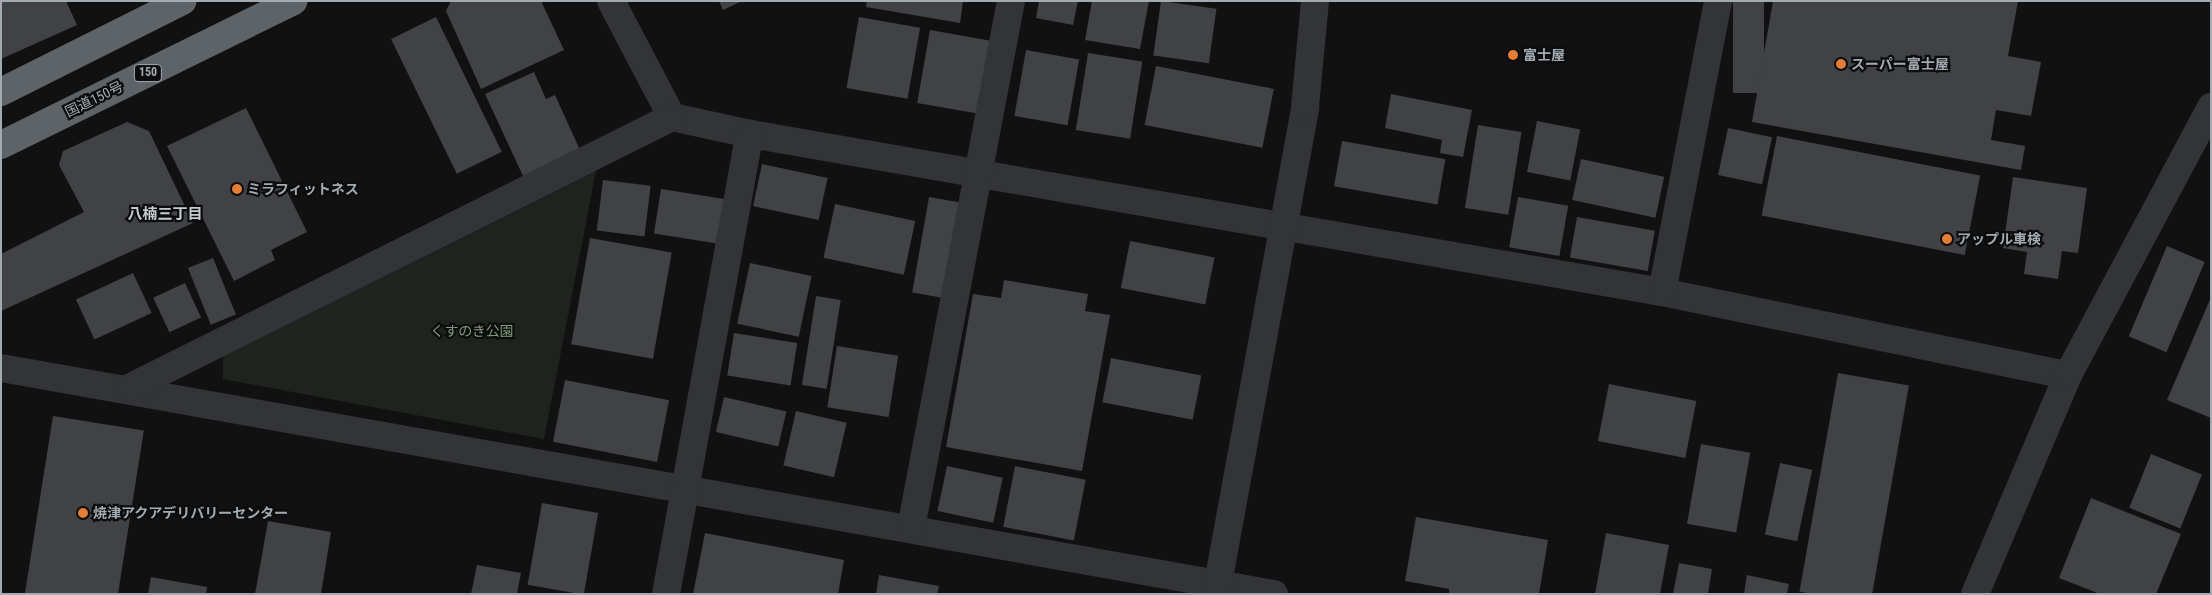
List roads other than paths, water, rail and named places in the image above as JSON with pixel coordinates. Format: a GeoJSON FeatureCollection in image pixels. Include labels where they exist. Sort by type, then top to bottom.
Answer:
{"type":"FeatureCollection","features":[{"type":"Feature","properties":{"kind":"highway"},"geometry":{"type":"LineString","coordinates":[[1,92],[184,1]]}},
{"type":"Feature","properties":{"kind":"highway","name":"国道150号"},"geometry":{"type":"LineString","coordinates":[[1,145],[294,1]]}},
{"type":"Feature","properties":{"kind":"street"},"geometry":{"type":"LineString","coordinates":[[610,1],[672,117]]}},
{"type":"Feature","properties":{"kind":"street"},"geometry":{"type":"LineString","coordinates":[[911,528],[1011,1]]}},
{"type":"Feature","properties":{"kind":"street"},"geometry":{"type":"LineString","coordinates":[[1217,588],[1305,107],[1316,1]]}},
{"type":"Feature","properties":{"kind":"street"},"geometry":{"type":"LineString","coordinates":[[1662,292],[1718,1]]}},
{"type":"Feature","properties":{"kind":"street"},"geometry":{"type":"LineString","coordinates":[[1974,594],[2068,375],[2211,107]]}},
{"type":"Feature","properties":{"kind":"street"},"geometry":{"type":"LineString","coordinates":[[129,388],[672,117],[750,134],[1662,292],[2068,375]]}},
{"type":"Feature","properties":{"kind":"street"},"geometry":{"type":"LineString","coordinates":[[666,594],[750,134]]}},
{"type":"Feature","properties":{"kind":"street"},"geometry":{"type":"LineString","coordinates":[[1,368],[129,388],[911,528],[1217,588],[1274,594]]}},
{"type":"Feature","properties":{"kind":"place","name":"富士屋"},"geometry":{"type":"Point","coordinates":[1513,55]}},
{"type":"Feature","properties":{"kind":"place","name":"スーパー富士屋"},"geometry":{"type":"Point","coordinates":[1841,64]}},
{"type":"Feature","properties":{"kind":"place","name":"ミラフィットネス"},"geometry":{"type":"Point","coordinates":[237,189]}},
{"type":"Feature","properties":{"kind":"place","name":"アップル車検"},"geometry":{"type":"Point","coordinates":[1947,239]}},
{"type":"Feature","properties":{"kind":"place","name":"焼津アクアデリバリーセンター"},"geometry":{"type":"Point","coordinates":[83,513]}},
{"type":"Feature","properties":{"kind":"district","name":"八楠三丁目"},"geometry":{"type":"Point","coordinates":[165,215]}},
{"type":"Feature","properties":{"kind":"park label","name":"くすのき公園"},"geometry":{"type":"Point","coordinates":[472,331]}}]}
